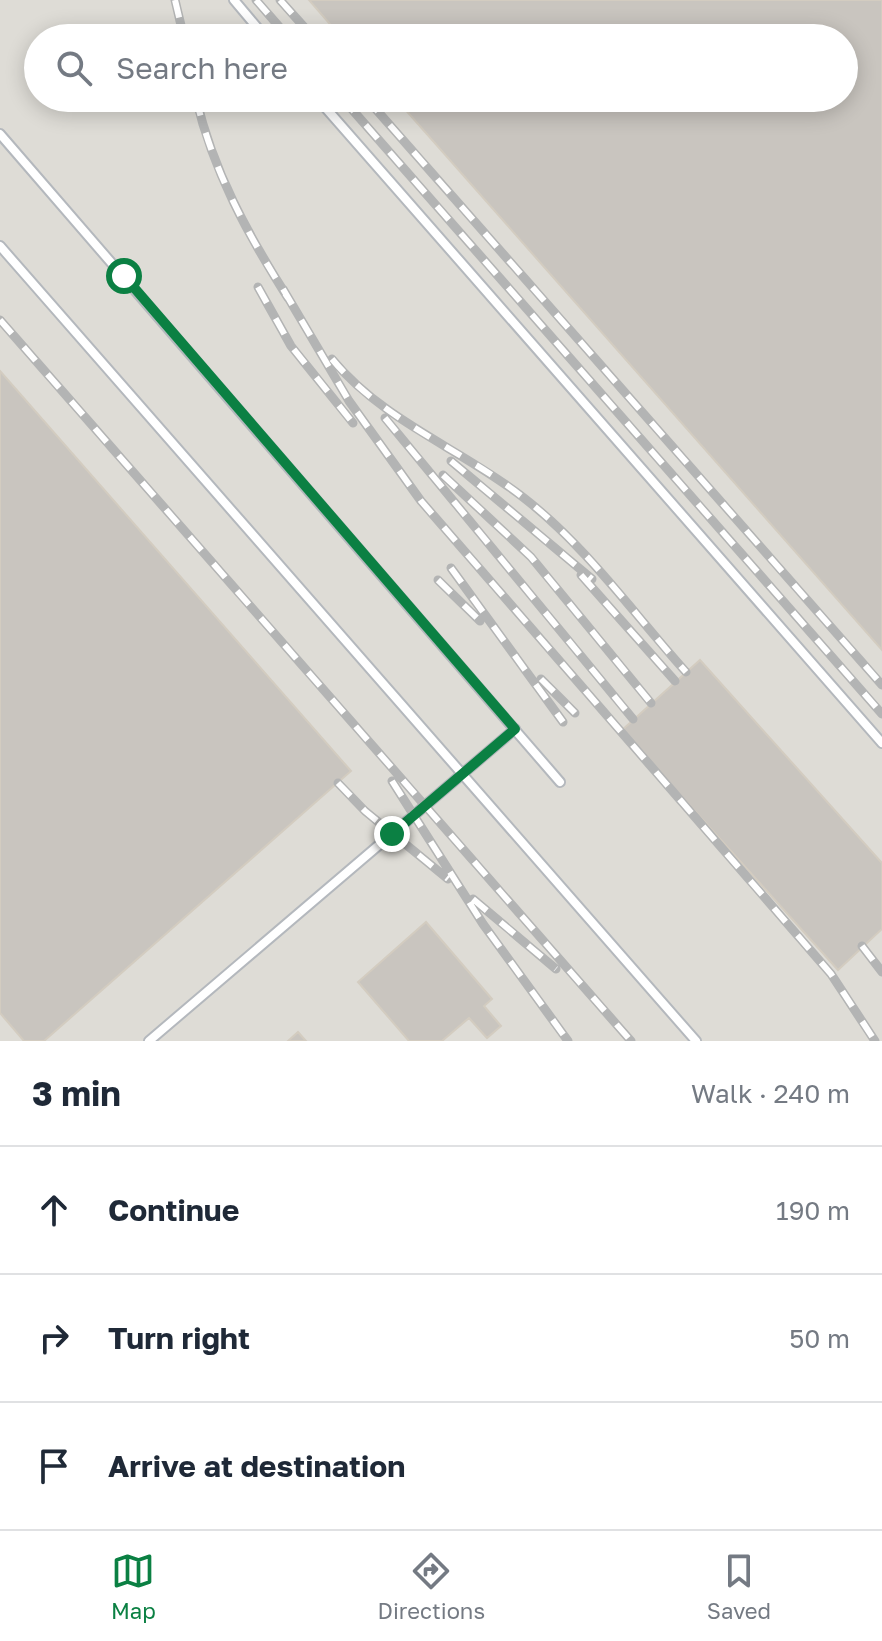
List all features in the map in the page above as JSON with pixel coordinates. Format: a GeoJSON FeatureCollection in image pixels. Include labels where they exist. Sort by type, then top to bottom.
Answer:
{"type":"FeatureCollection","features":[{"type":"Feature","properties":{"kind":"lane"},"geometry":{"type":"LineString","coordinates":[[234,0],[254,24]]}},
{"type":"Feature","properties":{"kind":"lane"},"geometry":{"type":"LineString","coordinates":[[329,112],[882,743]]}},
{"type":"Feature","properties":{"kind":"lane"},"geometry":{"type":"LineString","coordinates":[[0,134],[560,782]]}},
{"type":"Feature","properties":{"kind":"lane"},"geometry":{"type":"LineString","coordinates":[[0,246],[696,1041]]}},
{"type":"Feature","properties":{"kind":"lane"},"geometry":{"type":"LineString","coordinates":[[149,1041],[515,729]]}},
{"type":"Feature","properties":{"kind":"shaded area"},"geometry":{"type":"Polygon","coordinates":[[[0,0],[882,0],[882,1041],[0,1041],[0,0]]]}},
{"type":"Feature","properties":{"kind":"building"},"geometry":{"type":"Polygon","coordinates":[[[309,0],[882,0],[882,650],[407,112],[858,112],[858,24],[330,24],[309,0]]]}},
{"type":"Feature","properties":{"kind":"building"},"geometry":{"type":"Polygon","coordinates":[[[0,371],[351,771],[44,1041],[24,1041],[0,1013],[0,371]]]}},
{"type":"Feature","properties":{"kind":"building"},"geometry":{"type":"Polygon","coordinates":[[[700,660],[882,863],[882,929],[838,970],[622,730],[700,660]]]}},
{"type":"Feature","properties":{"kind":"building"},"geometry":{"type":"Polygon","coordinates":[[[426,922],[492,999],[484,1006],[501,1026],[487,1038],[469,1018],[442,1041],[409,1041],[358,982],[426,922]]]}},
{"type":"Feature","properties":{"kind":"building"},"geometry":{"type":"Polygon","coordinates":[[[298,1032],[306,1041],[288,1041],[298,1032]]]}},
{"type":"Feature","properties":{"kind":"railway"},"geometry":{"type":"LineString","coordinates":[[175,0],[181,24]]}},
{"type":"Feature","properties":{"kind":"railway"},"geometry":{"type":"LineString","coordinates":[[256,0],[277,24]]}},
{"type":"Feature","properties":{"kind":"railway"},"geometry":{"type":"LineString","coordinates":[[280,0],[301,24]]}},
{"type":"Feature","properties":{"kind":"railway"},"geometry":{"type":"LineString","coordinates":[[200,112],[233,202],[288,298]]}},
{"type":"Feature","properties":{"kind":"railway"},"geometry":{"type":"LineString","coordinates":[[354,112],[882,714]]}},
{"type":"Feature","properties":{"kind":"railway"},"geometry":{"type":"LineString","coordinates":[[378,112],[882,685]]}},
{"type":"Feature","properties":{"kind":"railway"},"geometry":{"type":"LineString","coordinates":[[258,287],[291,346],[353,423]]}},
{"type":"Feature","properties":{"kind":"railway"},"geometry":{"type":"LineString","coordinates":[[283,289],[349,401],[421,501],[831,974],[875,1041]]}},
{"type":"Feature","properties":{"kind":"railway"},"geometry":{"type":"LineString","coordinates":[[0,320],[631,1041]]}},
{"type":"Feature","properties":{"kind":"railway"},"geometry":{"type":"LineString","coordinates":[[332,359],[353,381],[399,418],[500,481],[547,517],[589,559],[686,672]]}},
{"type":"Feature","properties":{"kind":"railway"},"geometry":{"type":"LineString","coordinates":[[385,418],[633,719]]}},
{"type":"Feature","properties":{"kind":"railway"},"geometry":{"type":"LineString","coordinates":[[451,461],[592,579]]}},
{"type":"Feature","properties":{"kind":"railway"},"geometry":{"type":"LineString","coordinates":[[443,475],[531,557],[651,703]]}},
{"type":"Feature","properties":{"kind":"railway"},"geometry":{"type":"LineString","coordinates":[[451,568],[563,722]]}},
{"type":"Feature","properties":{"kind":"railway"},"geometry":{"type":"LineString","coordinates":[[581,575],[675,681]]}},
{"type":"Feature","properties":{"kind":"railway"},"geometry":{"type":"LineString","coordinates":[[438,580],[480,621]]}},
{"type":"Feature","properties":{"kind":"railway"},"geometry":{"type":"LineString","coordinates":[[541,679],[575,713]]}},
{"type":"Feature","properties":{"kind":"railway"},"geometry":{"type":"LineString","coordinates":[[392,781],[483,924],[568,1041]]}},
{"type":"Feature","properties":{"kind":"railway"},"geometry":{"type":"LineString","coordinates":[[338,783],[365,811],[448,879]]}},
{"type":"Feature","properties":{"kind":"railway"},"geometry":{"type":"LineString","coordinates":[[473,899],[556,969]]}},
{"type":"Feature","properties":{"kind":"railway"},"geometry":{"type":"LineString","coordinates":[[862,946],[882,972]]}},
{"type":"Feature","properties":{"kind":"route"},"geometry":{"type":"LineString","coordinates":[[124,276],[515,729],[392,834]]}}]}
